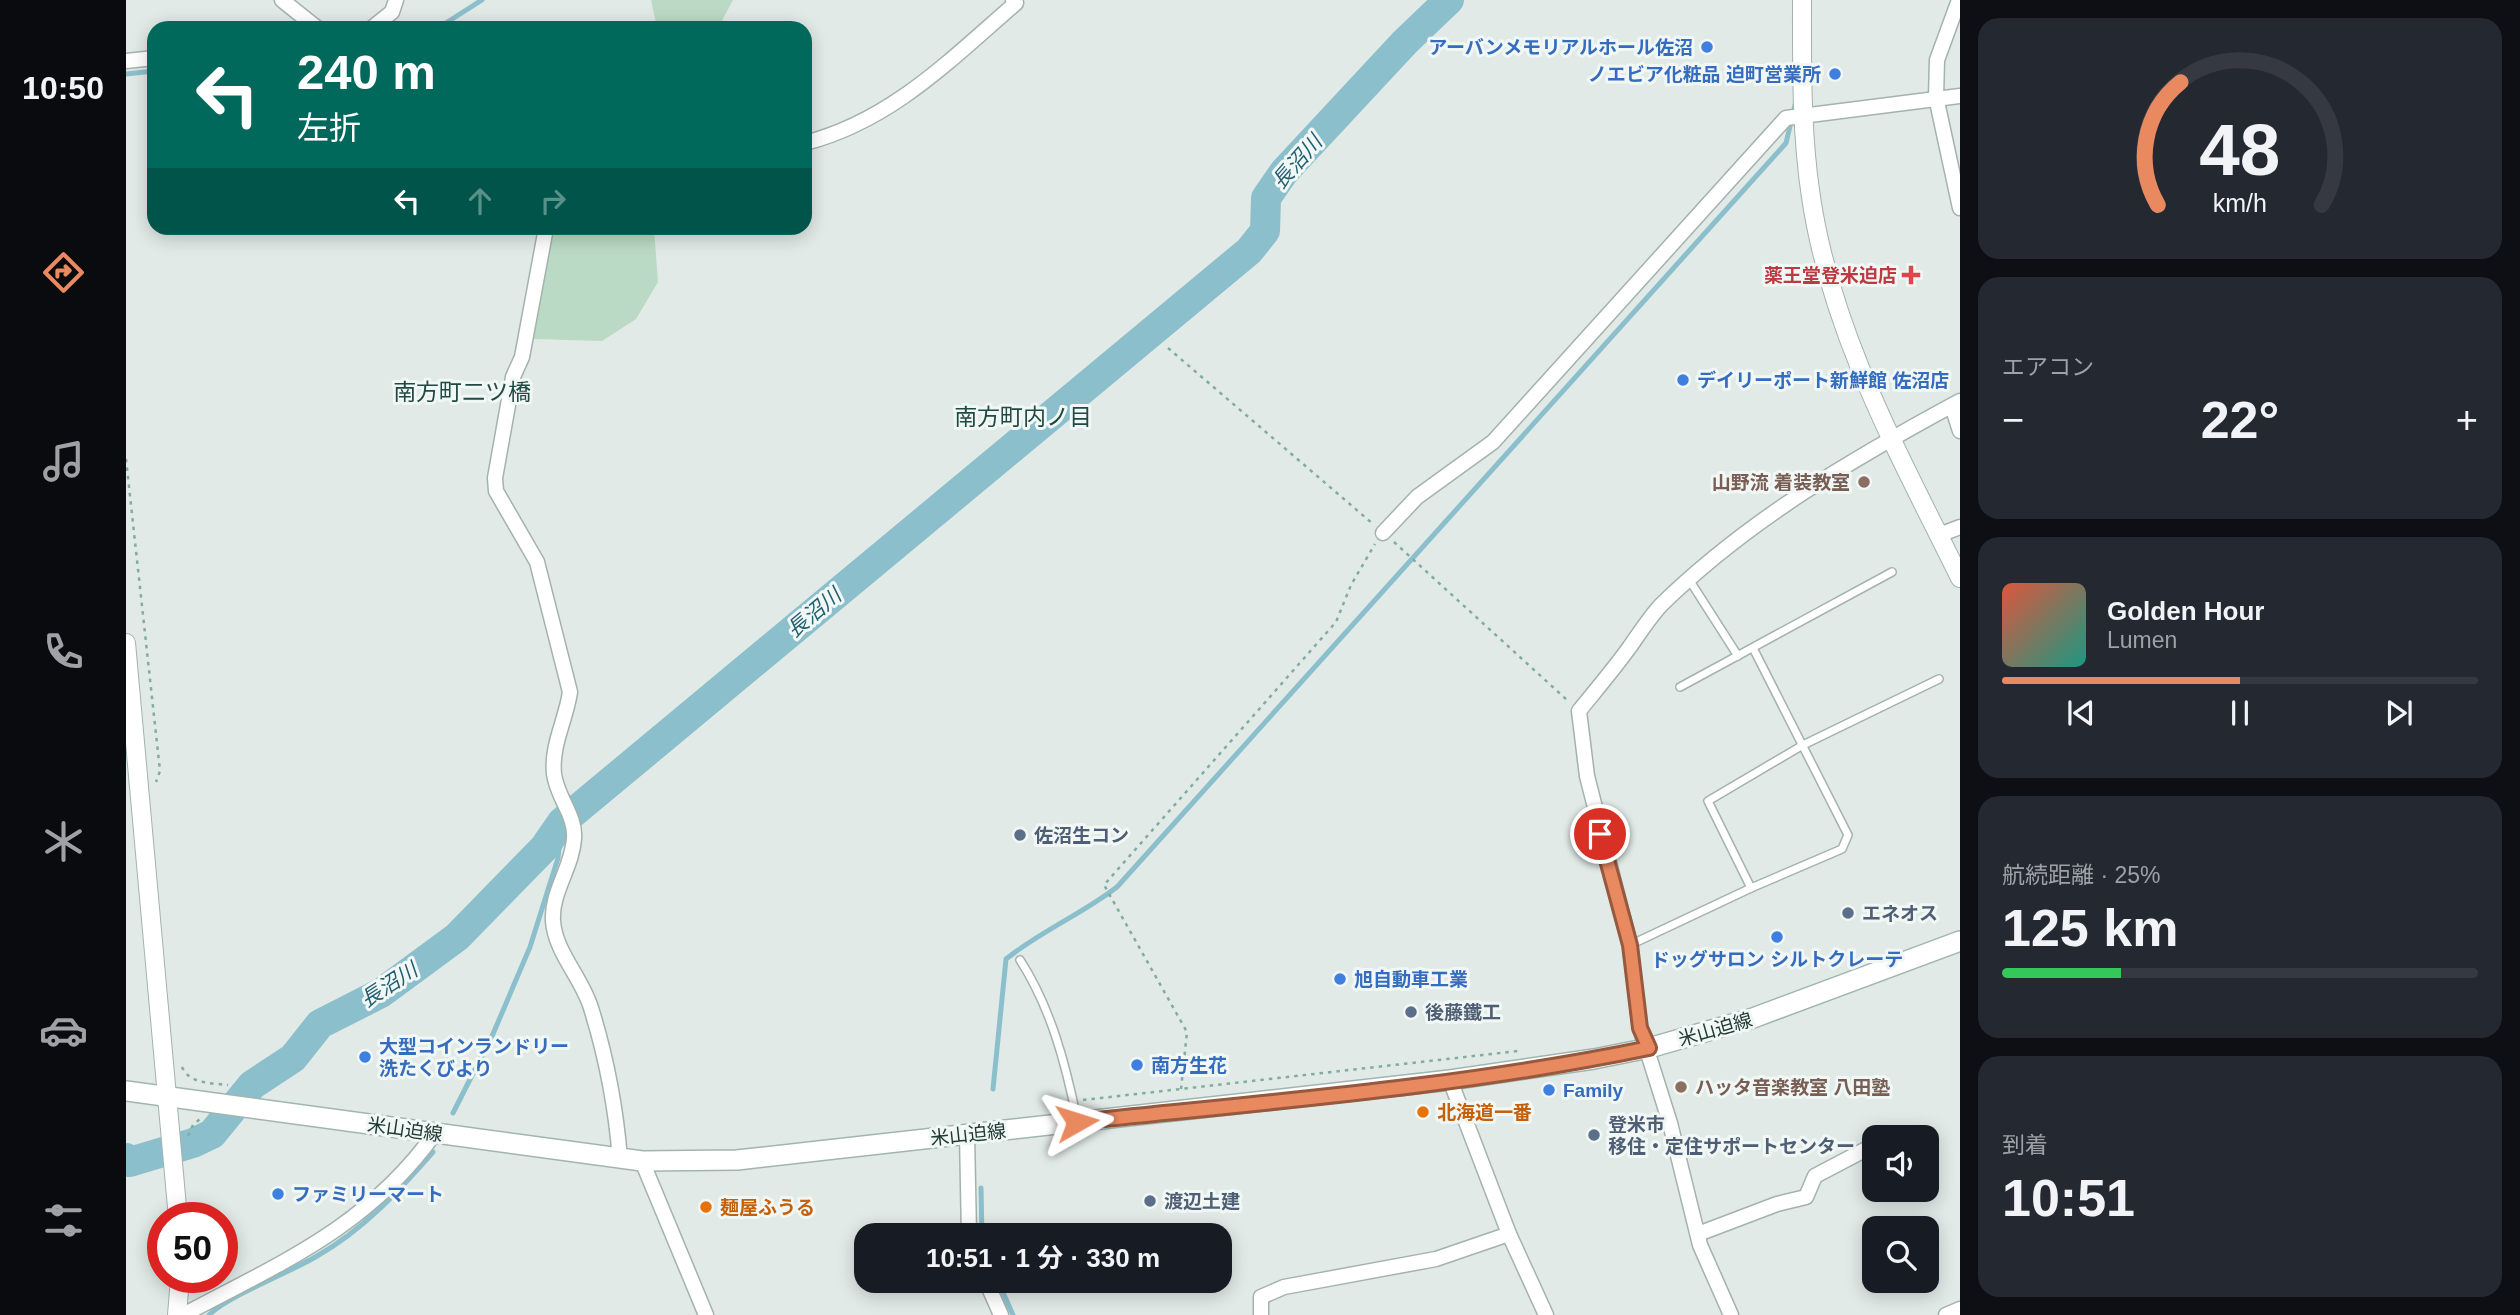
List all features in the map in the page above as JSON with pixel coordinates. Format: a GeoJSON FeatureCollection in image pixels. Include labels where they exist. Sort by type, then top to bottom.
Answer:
{"type":"FeatureCollection","features":[{"type":"Feature","properties":{"kind":"main road","name":"米山迫線"},"geometry":{"type":"LineString","coordinates":[[126,1091],[620,1159],[737,1160],[1450,1080],[1594,1059],[1649,1048],[1753,1018],[1960,941]]}},
{"type":"Feature","properties":{"kind":"street"},"geometry":{"type":"LineString","coordinates":[[282,0],[308,21]]}},
{"type":"Feature","properties":{"kind":"street"},"geometry":{"type":"LineString","coordinates":[[381,21],[392,12],[396,0]]}},
{"type":"Feature","properties":{"kind":"street"},"geometry":{"type":"LineString","coordinates":[[1801,0],[1804,116],[1811,197],[1823,254],[1839,309],[1891,438],[1960,578]]}},
{"type":"Feature","properties":{"kind":"street"},"geometry":{"type":"LineString","coordinates":[[1959,0],[1937,60],[1936,97],[1960,208]]}},
{"type":"Feature","properties":{"kind":"street"},"geometry":{"type":"LineString","coordinates":[[812,141],[848,130],[898,103],[1017,1]]}},
{"type":"Feature","properties":{"kind":"street"},"geometry":{"type":"LineString","coordinates":[[126,61],[147,59]]}},
{"type":"Feature","properties":{"kind":"street"},"geometry":{"type":"LineString","coordinates":[[1386,535],[1417,497],[1493,442],[1786,118],[1960,96]]}},
{"type":"Feature","properties":{"kind":"street"},"geometry":{"type":"LineString","coordinates":[[545,235],[522,357],[513,377],[495,478],[496,491],[537,562],[570,692],[568,709],[556,741],[554,773],[557,792],[570,817],[573,853],[555,896],[553,921],[561,947],[592,1008],[617,1124],[620,1159]]}},
{"type":"Feature","properties":{"kind":"street"},"geometry":{"type":"LineString","coordinates":[[1731,1315],[1704,1257],[1649,1048],[1640,1028],[1630,945],[1587,776],[1579,711],[1660,607],[1801,492],[1956,403],[1960,431]]}},
{"type":"Feature","properties":{"kind":"street"},"geometry":{"type":"LineString","coordinates":[[1939,536],[1960,527]]}},
{"type":"Feature","properties":{"kind":"street"},"geometry":{"type":"LineString","coordinates":[[126,643],[133,765],[166,1096],[176,1146],[178,1202]]}},
{"type":"Feature","properties":{"kind":"street"},"geometry":{"type":"LineString","coordinates":[[1450,1080],[1509,1234],[1546,1315]]}},
{"type":"Feature","properties":{"kind":"street"},"geometry":{"type":"LineString","coordinates":[[183,1315],[335,1233],[392,1186],[435,1133]]}},
{"type":"Feature","properties":{"kind":"street"},"geometry":{"type":"LineString","coordinates":[[969,1223],[972,1133]]}},
{"type":"Feature","properties":{"kind":"street"},"geometry":{"type":"LineString","coordinates":[[1698,1234],[1777,1204],[1806,1197],[1815,1176],[1862,1151]]}},
{"type":"Feature","properties":{"kind":"street"},"geometry":{"type":"LineString","coordinates":[[642,1161],[706,1315]]}},
{"type":"Feature","properties":{"kind":"street"},"geometry":{"type":"LineString","coordinates":[[1261,1315],[1261,1297],[1284,1287],[1436,1259],[1509,1234]]}},
{"type":"Feature","properties":{"kind":"street"},"geometry":{"type":"LineString","coordinates":[[177,1315],[179,1293]]}},
{"type":"Feature","properties":{"kind":"street"},"geometry":{"type":"LineString","coordinates":[[991,1293],[1001,1315]]}},
{"type":"Feature","properties":{"kind":"street"},"geometry":{"type":"LineString","coordinates":[[1946,1315],[1960,1309]]}},
{"type":"Feature","properties":{"kind":"lane"},"geometry":{"type":"LineString","coordinates":[[1680,687],[1892,572]]}},
{"type":"Feature","properties":{"kind":"lane"},"geometry":{"type":"LineString","coordinates":[[1690,581],[1738,656]]}},
{"type":"Feature","properties":{"kind":"lane"},"geometry":{"type":"LineString","coordinates":[[1630,945],[1842,849],[1848,835],[1753,648]]}},
{"type":"Feature","properties":{"kind":"lane"},"geometry":{"type":"LineString","coordinates":[[1751,888],[1708,801],[1803,745],[1939,679]]}},
{"type":"Feature","properties":{"kind":"lane"},"geometry":{"type":"LineString","coordinates":[[1020,960],[1041,997],[1052,1027],[1068,1076],[1077,1122]]}},
{"type":"Feature","properties":{"kind":"path"},"geometry":{"type":"LineString","coordinates":[[1168,348],[1386,535],[1579,711]]}},
{"type":"Feature","properties":{"kind":"path"},"geometry":{"type":"LineString","coordinates":[[126,459],[160,771],[156,782]]}},
{"type":"Feature","properties":{"kind":"path"},"geometry":{"type":"LineString","coordinates":[[1179,1111],[1187,1032],[1104,885],[1336,622],[1351,584],[1386,535]]}},
{"type":"Feature","properties":{"kind":"path"},"geometry":{"type":"LineString","coordinates":[[1085,1099],[1528,1050]]}},
{"type":"Feature","properties":{"kind":"path"},"geometry":{"type":"LineString","coordinates":[[178,1059],[185,1074],[197,1081],[239,1087]]}},
{"type":"Feature","properties":{"kind":"path"},"geometry":{"type":"LineString","coordinates":[[176,1146],[198,1120],[210,1116]]}},
{"type":"Feature","properties":{"kind":"green space"},"geometry":{"type":"Polygon","coordinates":[[[651,0],[733,0],[722,21],[656,21],[651,0]]]}},
{"type":"Feature","properties":{"kind":"green space"},"geometry":{"type":"Polygon","coordinates":[[[536,235],[655,235],[658,282],[636,319],[602,341],[533,339],[547,256],[536,235]]]}},
{"type":"Feature","properties":{"kind":"waterway"},"geometry":{"type":"LineString","coordinates":[[449,21],[482,0]]}},
{"type":"Feature","properties":{"kind":"waterway","name":"長沼川"},"geometry":{"type":"LineString","coordinates":[[126,1158],[130,1162],[193,1143],[212,1134],[252,1085],[293,1058],[320,1024],[381,993],[457,937],[544,848],[562,822],[1249,251],[1265,231],[1266,198],[1284,172],[1405,42],[1449,0]]}},
{"type":"Feature","properties":{"kind":"waterway"},"geometry":{"type":"LineString","coordinates":[[126,74],[147,72]]}},
{"type":"Feature","properties":{"kind":"waterway"},"geometry":{"type":"LineString","coordinates":[[993,1089],[1006,959],[1117,887],[1786,143],[1796,101]]}},
{"type":"Feature","properties":{"kind":"waterway"},"geometry":{"type":"LineString","coordinates":[[453,1113],[493,1034],[530,947],[558,858],[562,822]]}},
{"type":"Feature","properties":{"kind":"waterway"},"geometry":{"type":"LineString","coordinates":[[209,1315],[230,1300],[334,1246],[365,1222],[433,1152]]}},
{"type":"Feature","properties":{"kind":"waterway","name":"長沼川"},"geometry":{"type":"LineString","coordinates":[[126,1163],[130,1162]]}},
{"type":"Feature","properties":{"kind":"waterway"},"geometry":{"type":"LineString","coordinates":[[981,1188],[982,1223]]}},
{"type":"Feature","properties":{"kind":"waterway"},"geometry":{"type":"LineString","coordinates":[[1003,1293],[1013,1315]]}},
{"type":"Feature","properties":{"kind":"place","name":"アーバンメモリアルホール佐沼"},"geometry":{"type":"Point","coordinates":[1707,47]}},
{"type":"Feature","properties":{"kind":"place","name":"ノエビア化粧品 迫町営業所"},"geometry":{"type":"Point","coordinates":[1835,74]}},
{"type":"Feature","properties":{"kind":"place","name":"薬王堂登米迫店"},"geometry":{"type":"Point","coordinates":[1911,275]}},
{"type":"Feature","properties":{"kind":"place","name":"デイリーポート新鮮館 佐沼店"},"geometry":{"type":"Point","coordinates":[1683,380]}},
{"type":"Feature","properties":{"kind":"place","name":"山野流 着装教室"},"geometry":{"type":"Point","coordinates":[1864,482]}},
{"type":"Feature","properties":{"kind":"place","name":"佐沼生コン"},"geometry":{"type":"Point","coordinates":[1020,835]}},
{"type":"Feature","properties":{"kind":"place","name":"エネオス"},"geometry":{"type":"Point","coordinates":[1848,913]}},
{"type":"Feature","properties":{"kind":"place","name":"ドッグサロン シルトクレーテ"},"geometry":{"type":"Point","coordinates":[1777,937]}},
{"type":"Feature","properties":{"kind":"place","name":"旭自動車工業"},"geometry":{"type":"Point","coordinates":[1340,979]}},
{"type":"Feature","properties":{"kind":"place","name":"後藤鐵工"},"geometry":{"type":"Point","coordinates":[1411,1012]}},
{"type":"Feature","properties":{"kind":"place","name":"大型コインランドリー 洗たくびより"},"geometry":{"type":"Point","coordinates":[365,1057]}},
{"type":"Feature","properties":{"kind":"place","name":"南方生花"},"geometry":{"type":"Point","coordinates":[1137,1065]}},
{"type":"Feature","properties":{"kind":"place","name":"ハッタ音楽教室 八田塾"},"geometry":{"type":"Point","coordinates":[1681,1087]}},
{"type":"Feature","properties":{"kind":"place","name":"Family"},"geometry":{"type":"Point","coordinates":[1549,1090]}},
{"type":"Feature","properties":{"kind":"place","name":"北海道一番"},"geometry":{"type":"Point","coordinates":[1423,1112]}},
{"type":"Feature","properties":{"kind":"place","name":"登米市 移住・定住サポートセンター"},"geometry":{"type":"Point","coordinates":[1594,1135]}},
{"type":"Feature","properties":{"kind":"place","name":"ファミリーマート"},"geometry":{"type":"Point","coordinates":[278,1194]}},
{"type":"Feature","properties":{"kind":"place","name":"渡辺土建"},"geometry":{"type":"Point","coordinates":[1150,1201]}},
{"type":"Feature","properties":{"kind":"place","name":"麺屋ふうる"},"geometry":{"type":"Point","coordinates":[706,1207]}},
{"type":"Feature","properties":{"kind":"district","name":"南方町二ツ橋"},"geometry":{"type":"Point","coordinates":[462,392]}},
{"type":"Feature","properties":{"kind":"district","name":"南方町内ノ目"},"geometry":{"type":"Point","coordinates":[1023,417]}},
{"type":"Feature","properties":{"kind":"route"},"geometry":{"type":"LineString","coordinates":[[1077,1122],[1450,1080],[1594,1059],[1649,1048],[1640,1028],[1630,945],[1600,834]]}}]}
